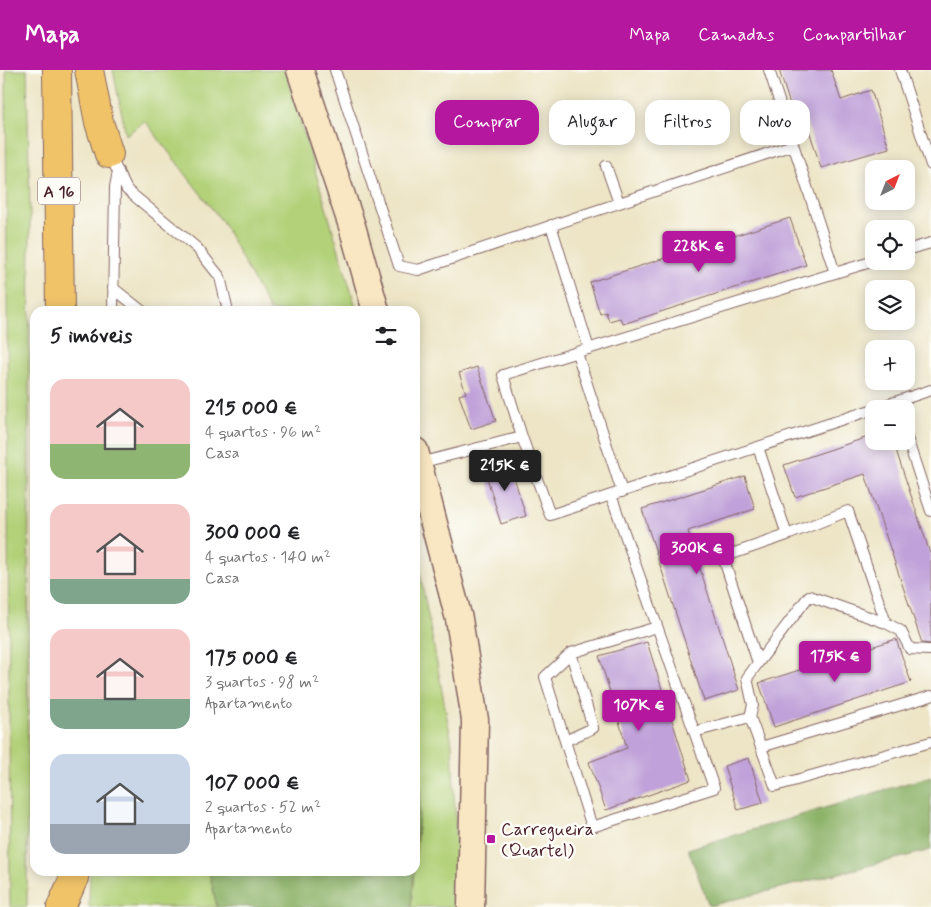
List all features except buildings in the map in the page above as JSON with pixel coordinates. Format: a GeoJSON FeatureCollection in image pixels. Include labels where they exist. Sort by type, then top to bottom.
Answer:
{"type":"FeatureCollection","features":[{"type":"Feature","properties":{"kind":"highway","name":"A 16"},"geometry":{"type":"LineString","coordinates":[[57,70],[60,306]]}},
{"type":"Feature","properties":{"kind":"highway"},"geometry":{"type":"LineString","coordinates":[[89,70],[99,122],[113,162]]}},
{"type":"Feature","properties":{"kind":"highway"},"geometry":{"type":"LineString","coordinates":[[55,907],[56,876]]}},
{"type":"Feature","properties":{"kind":"highway"},"geometry":{"type":"LineString","coordinates":[[61,907],[74,876]]}},
{"type":"Feature","properties":{"kind":"main road"},"geometry":{"type":"LineString","coordinates":[[300,70],[352,226],[375,306]]}},
{"type":"Feature","properties":{"kind":"main road"},"geometry":{"type":"LineString","coordinates":[[420,472],[458,619],[475,720],[471,907]]}},
{"type":"Feature","properties":{"kind":"lane"},"geometry":{"type":"LineString","coordinates":[[335,70],[399,266],[418,270],[793,145],[835,273]]}},
{"type":"Feature","properties":{"kind":"lane"},"geometry":{"type":"LineString","coordinates":[[768,70],[778,100]]}},
{"type":"Feature","properties":{"kind":"lane"},"geometry":{"type":"LineString","coordinates":[[900,70],[931,166]]}},
{"type":"Feature","properties":{"kind":"lane"},"geometry":{"type":"LineString","coordinates":[[113,162],[115,187],[113,306]]}},
{"type":"Feature","properties":{"kind":"lane"},"geometry":{"type":"LineString","coordinates":[[113,162],[127,190],[185,237],[203,255],[220,277],[227,306]]}},
{"type":"Feature","properties":{"kind":"lane"},"geometry":{"type":"LineString","coordinates":[[606,166],[620,203]]}},
{"type":"Feature","properties":{"kind":"lane"},"geometry":{"type":"LineString","coordinates":[[551,226],[588,349]]}},
{"type":"Feature","properties":{"kind":"lane"},"geometry":{"type":"LineString","coordinates":[[915,247],[931,243]]}},
{"type":"Feature","properties":{"kind":"lane"},"geometry":{"type":"LineString","coordinates":[[865,264],[503,375],[522,437],[550,515],[865,412]]}},
{"type":"Feature","properties":{"kind":"lane"},"geometry":{"type":"LineString","coordinates":[[113,288],[136,306]]}},
{"type":"Feature","properties":{"kind":"lane"},"geometry":{"type":"LineString","coordinates":[[577,353],[622,492]]}},
{"type":"Feature","properties":{"kind":"lane"},"geometry":{"type":"LineString","coordinates":[[908,400],[931,390]]}},
{"type":"Feature","properties":{"kind":"lane"},"geometry":{"type":"LineString","coordinates":[[420,456],[522,437]]}},
{"type":"Feature","properties":{"kind":"lane"},"geometry":{"type":"LineString","coordinates":[[758,447],[787,535]]}},
{"type":"Feature","properties":{"kind":"lane"},"geometry":{"type":"LineString","coordinates":[[911,450],[931,511]]}},
{"type":"Feature","properties":{"kind":"lane"},"geometry":{"type":"LineString","coordinates":[[611,495],[658,628],[694,732],[714,788],[592,827],[544,677],[571,654],[658,628]]}},
{"type":"Feature","properties":{"kind":"lane"},"geometry":{"type":"LineString","coordinates":[[758,663],[724,558],[848,511],[886,623]]}},
{"type":"Feature","properties":{"kind":"lane"},"geometry":{"type":"LineString","coordinates":[[930,653],[910,649],[901,631],[886,623],[809,596],[747,678],[753,705],[750,717],[775,786],[931,742]]}},
{"type":"Feature","properties":{"kind":"lane"},"geometry":{"type":"LineString","coordinates":[[565,741],[593,728],[571,654]]}},
{"type":"Feature","properties":{"kind":"lane"},"geometry":{"type":"LineString","coordinates":[[761,747],[931,696]]}},
{"type":"Feature","properties":{"kind":"lane"},"geometry":{"type":"LineString","coordinates":[[694,732],[750,717]]}},
{"type":"Feature","properties":{"kind":"green space"},"geometry":{"type":"Polygon","coordinates":[[[6,70],[27,70],[30,215],[27,907],[10,907],[6,70]]]}},
{"type":"Feature","properties":{"kind":"green space"},"geometry":{"type":"Polygon","coordinates":[[[113,70],[285,70],[356,306],[267,306],[223,223],[145,121],[126,135],[113,70]]]}},
{"type":"Feature","properties":{"kind":"green space"},"geometry":{"type":"Polygon","coordinates":[[[420,573],[452,744],[459,907],[411,907],[414,876],[420,876],[420,573]]]}},
{"type":"Feature","properties":{"kind":"green space"},"geometry":{"type":"Polygon","coordinates":[[[931,776],[931,850],[709,906],[688,849],[931,776]]]}},
{"type":"Feature","properties":{"kind":"green space"},"geometry":{"type":"Polygon","coordinates":[[[90,876],[210,876],[217,907],[89,907],[90,876]]]}},
{"type":"Feature","properties":{"kind":"green space"},"geometry":{"type":"Polygon","coordinates":[[[210,876],[414,876],[411,907],[217,907],[210,876]]]}},
{"type":"Feature","properties":{"kind":"place","name":"Carregueira (Quartel)"},"geometry":{"type":"Point","coordinates":[491,839]}}]}
